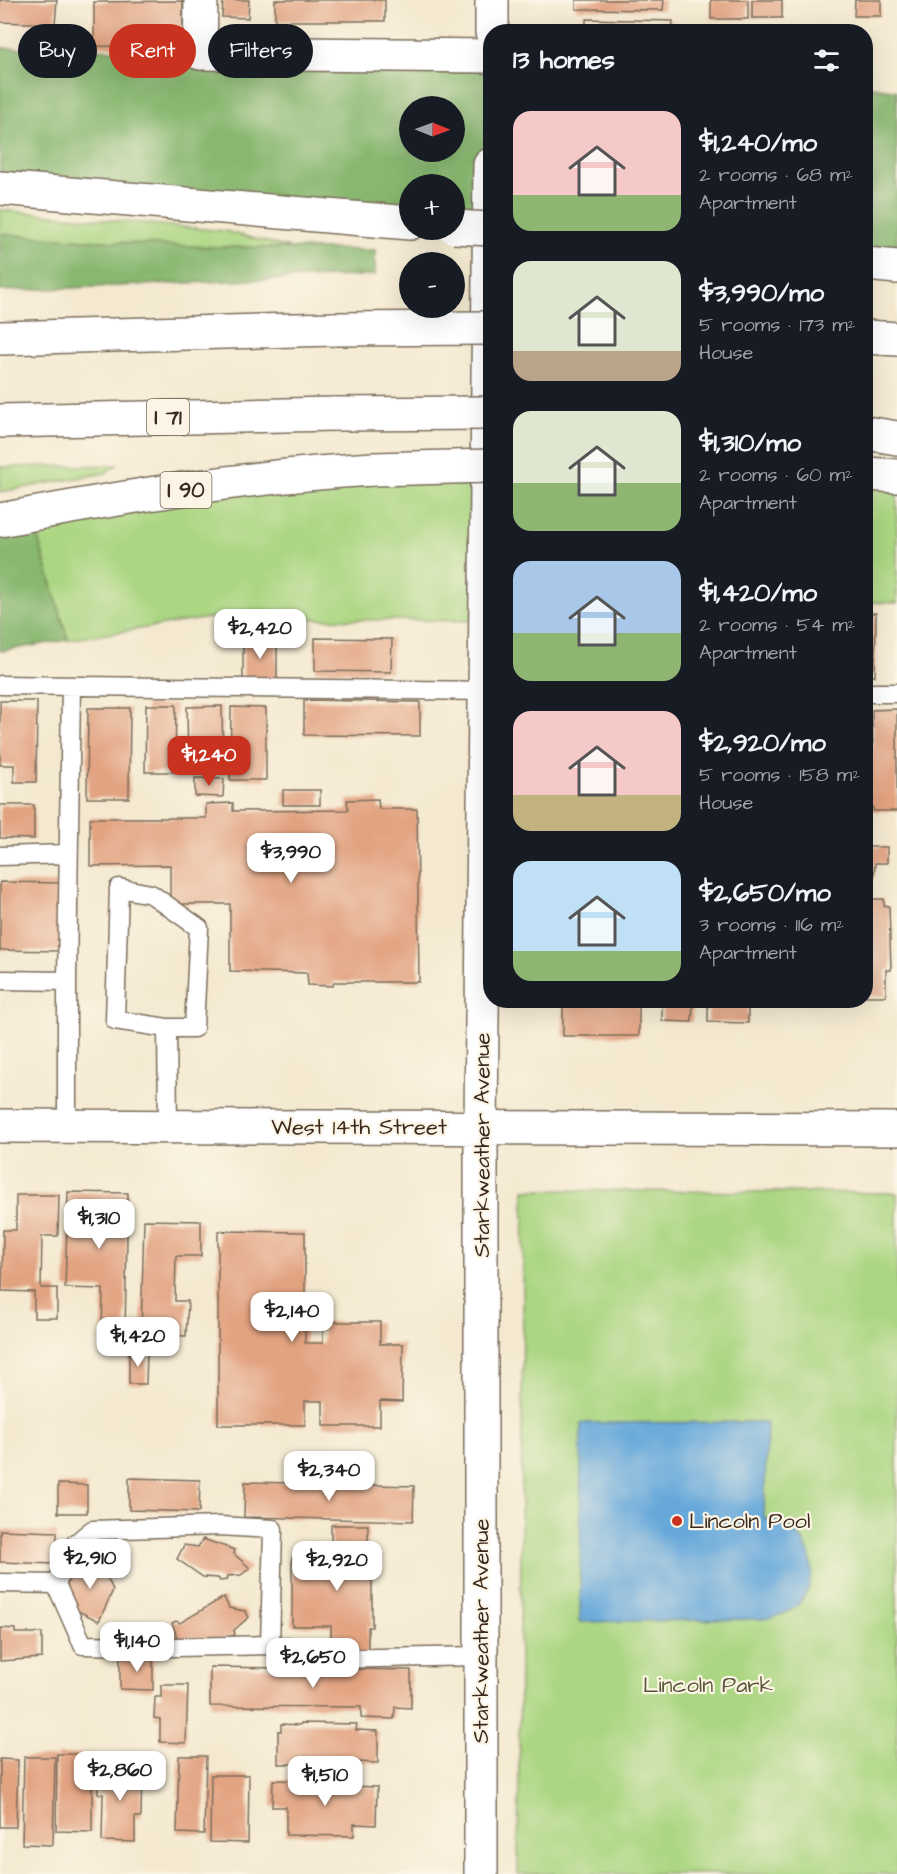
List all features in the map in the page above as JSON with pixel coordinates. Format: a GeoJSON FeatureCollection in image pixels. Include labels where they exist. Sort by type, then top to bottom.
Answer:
{"type":"FeatureCollection","features":[{"type":"Feature","properties":{"kind":"main road"},"geometry":{"type":"LineString","coordinates":[[201,0],[201,53],[483,56]]}},
{"type":"Feature","properties":{"kind":"main road"},"geometry":{"type":"LineString","coordinates":[[492,0],[492,24]]}},
{"type":"Feature","properties":{"kind":"main road"},"geometry":{"type":"LineString","coordinates":[[0,188],[399,222]]}},
{"type":"Feature","properties":{"kind":"main road"},"geometry":{"type":"LineString","coordinates":[[465,227],[483,228]]}},
{"type":"Feature","properties":{"kind":"main road"},"geometry":{"type":"LineString","coordinates":[[873,265],[897,267]]}},
{"type":"Feature","properties":{"kind":"main road"},"geometry":{"type":"LineString","coordinates":[[0,338],[335,329],[483,328]]}},
{"type":"Feature","properties":{"kind":"main road"},"geometry":{"type":"LineString","coordinates":[[873,337],[897,339]]}},
{"type":"Feature","properties":{"kind":"main road","name":"I 71"},"geometry":{"type":"LineString","coordinates":[[0,421],[483,413]]}},
{"type":"Feature","properties":{"kind":"main road"},"geometry":{"type":"LineString","coordinates":[[873,435],[897,438]]}},
{"type":"Feature","properties":{"kind":"main road","name":"I 90"},"geometry":{"type":"LineString","coordinates":[[0,520],[276,477],[373,469],[483,466]]}},
{"type":"Feature","properties":{"kind":"main road"},"geometry":{"type":"LineString","coordinates":[[873,474],[897,476]]}},
{"type":"Feature","properties":{"kind":"main road","name":"Starkweather Avenue"},"geometry":{"type":"LineString","coordinates":[[481,1874],[483,1003]]}},
{"type":"Feature","properties":{"kind":"main road","name":"West 14th Street"},"geometry":{"type":"LineString","coordinates":[[0,1126],[897,1129]]}},
{"type":"Feature","properties":{"kind":"lane"},"geometry":{"type":"LineString","coordinates":[[0,685],[483,691]]}},
{"type":"Feature","properties":{"kind":"lane"},"geometry":{"type":"LineString","coordinates":[[67,1126],[71,686]]}},
{"type":"Feature","properties":{"kind":"lane"},"geometry":{"type":"LineString","coordinates":[[873,693],[897,693]]}},
{"type":"Feature","properties":{"kind":"lane"},"geometry":{"type":"LineString","coordinates":[[0,856],[68,854]]}},
{"type":"Feature","properties":{"kind":"lane"},"geometry":{"type":"LineString","coordinates":[[119,888],[151,894],[199,928],[194,1028],[167,1028],[115,1020],[119,888]]}},
{"type":"Feature","properties":{"kind":"lane"},"geometry":{"type":"LineString","coordinates":[[0,980],[67,981]]}},
{"type":"Feature","properties":{"kind":"lane"},"geometry":{"type":"LineString","coordinates":[[167,1028],[168,1127]]}},
{"type":"Feature","properties":{"kind":"lane"},"geometry":{"type":"LineString","coordinates":[[270,1645],[273,1529],[219,1526],[92,1530],[75,1544],[56,1584],[83,1645],[177,1647],[270,1645],[296,1648],[326,1659],[481,1656]]}},
{"type":"Feature","properties":{"kind":"lane"},"geometry":{"type":"LineString","coordinates":[[0,1583],[56,1584]]}},
{"type":"Feature","properties":{"kind":"green space"},"geometry":{"type":"Polygon","coordinates":[[[0,48],[18,48],[18,78],[97,78],[97,50],[109,50],[109,78],[196,78],[196,51],[208,51],[208,78],[313,78],[313,53],[483,56],[483,229],[465,228],[465,174],[399,174],[399,222],[0,188],[0,48]]]}},
{"type":"Feature","properties":{"kind":"green space"},"geometry":{"type":"Polygon","coordinates":[[[873,87],[897,91],[897,267],[873,265],[873,87]]]}},
{"type":"Feature","properties":{"kind":"green space"},"geometry":{"type":"Polygon","coordinates":[[[0,210],[225,231],[290,248],[173,246],[0,234],[0,210]]]}},
{"type":"Feature","properties":{"kind":"green space"},"geometry":{"type":"Polygon","coordinates":[[[0,234],[173,246],[375,250],[375,275],[0,291],[0,234]]]}},
{"type":"Feature","properties":{"kind":"green space"},"geometry":{"type":"Polygon","coordinates":[[[117,465],[105,473],[0,492],[0,467],[117,465]]]}},
{"type":"Feature","properties":{"kind":"green space"},"geometry":{"type":"Polygon","coordinates":[[[483,467],[483,621],[209,618],[68,640],[31,515],[483,467]]]}},
{"type":"Feature","properties":{"kind":"green space"},"geometry":{"type":"Polygon","coordinates":[[[873,474],[897,476],[897,603],[873,602],[873,474]]]}},
{"type":"Feature","properties":{"kind":"green space"},"geometry":{"type":"Polygon","coordinates":[[[31,515],[68,640],[0,651],[0,520],[31,515]]]}},
{"type":"Feature","properties":{"kind":"green space","name":"Lincoln Park"},"geometry":{"type":"Polygon","coordinates":[[[524,1190],[897,1193],[897,1874],[518,1874],[524,1190]]]}},
{"type":"Feature","properties":{"kind":"water","name":"Lincoln Pool"},"geometry":{"type":"Polygon","coordinates":[[[767,1422],[764,1518],[782,1523],[793,1530],[807,1549],[811,1561],[809,1585],[796,1606],[784,1614],[761,1619],[580,1622],[581,1423],[767,1422]]]}},
{"type":"Feature","properties":{"kind":"building"},"geometry":{"type":"Polygon","coordinates":[[[0,0],[57,0],[55,24],[0,22],[0,0]]]}},
{"type":"Feature","properties":{"kind":"building"},"geometry":{"type":"Polygon","coordinates":[[[223,0],[249,0],[248,18],[222,17],[223,0]]]}},
{"type":"Feature","properties":{"kind":"building"},"geometry":{"type":"Polygon","coordinates":[[[275,0],[385,0],[385,21],[275,21],[275,0]]]}},
{"type":"Feature","properties":{"kind":"building"},"geometry":{"type":"Polygon","coordinates":[[[576,0],[664,0],[663,10],[576,9],[576,0]]]}},
{"type":"Feature","properties":{"kind":"building"},"geometry":{"type":"Polygon","coordinates":[[[711,0],[748,0],[748,19],[711,19],[711,0]]]}},
{"type":"Feature","properties":{"kind":"building"},"geometry":{"type":"Polygon","coordinates":[[[752,0],[782,0],[782,18],[752,18],[752,0]]]}},
{"type":"Feature","properties":{"kind":"building"},"geometry":{"type":"Polygon","coordinates":[[[855,0],[881,0],[881,16],[854,16],[855,0]]]}},
{"type":"Feature","properties":{"kind":"building"},"geometry":{"type":"Polygon","coordinates":[[[183,1],[183,24],[109,24],[109,46],[97,46],[94,2],[183,1]]]}},
{"type":"Feature","properties":{"kind":"building"},"geometry":{"type":"Polygon","coordinates":[[[586,19],[673,21],[673,24],[586,24],[586,19]]]}},
{"type":"Feature","properties":{"kind":"building"},"geometry":{"type":"Polygon","coordinates":[[[873,613],[876,613],[875,676],[873,676],[873,613]]]}},
{"type":"Feature","properties":{"kind":"building"},"geometry":{"type":"Polygon","coordinates":[[[277,637],[277,682],[243,683],[243,638],[277,637]]]}},
{"type":"Feature","properties":{"kind":"building"},"geometry":{"type":"Polygon","coordinates":[[[315,638],[392,639],[391,672],[315,671],[315,638]]]}},
{"type":"Feature","properties":{"kind":"building"},"geometry":{"type":"Polygon","coordinates":[[[304,700],[420,702],[420,736],[304,735],[304,700]]]}},
{"type":"Feature","properties":{"kind":"building"},"geometry":{"type":"Polygon","coordinates":[[[0,701],[37,701],[36,782],[14,782],[14,765],[0,765],[0,701]]]}},
{"type":"Feature","properties":{"kind":"building"},"geometry":{"type":"Polygon","coordinates":[[[146,705],[176,705],[175,772],[145,772],[146,705]]]}},
{"type":"Feature","properties":{"kind":"building"},"geometry":{"type":"Polygon","coordinates":[[[222,706],[223,767],[188,768],[187,707],[222,706]]]}},
{"type":"Feature","properties":{"kind":"building"},"geometry":{"type":"Polygon","coordinates":[[[231,707],[266,708],[266,780],[230,780],[231,707]]]}},
{"type":"Feature","properties":{"kind":"building"},"geometry":{"type":"Polygon","coordinates":[[[88,708],[130,708],[129,798],[87,798],[88,708]]]}},
{"type":"Feature","properties":{"kind":"building"},"geometry":{"type":"Polygon","coordinates":[[[897,709],[897,811],[873,811],[873,710],[897,709]]]}},
{"type":"Feature","properties":{"kind":"building"},"geometry":{"type":"Polygon","coordinates":[[[195,778],[224,779],[223,797],[195,796],[195,778]]]}},
{"type":"Feature","properties":{"kind":"building"},"geometry":{"type":"Polygon","coordinates":[[[283,790],[320,790],[320,805],[283,805],[283,790]]]}},
{"type":"Feature","properties":{"kind":"building"},"geometry":{"type":"Polygon","coordinates":[[[378,799],[379,809],[417,809],[419,982],[334,982],[333,986],[308,985],[307,973],[230,971],[230,904],[170,904],[170,865],[90,866],[90,818],[206,818],[206,804],[233,803],[233,811],[348,810],[347,800],[378,799]]]}},
{"type":"Feature","properties":{"kind":"building"},"geometry":{"type":"Polygon","coordinates":[[[0,805],[34,805],[34,839],[0,838],[0,805]]]}},
{"type":"Feature","properties":{"kind":"building"},"geometry":{"type":"Polygon","coordinates":[[[873,847],[887,847],[887,863],[875,863],[874,878],[873,847]]]}},
{"type":"Feature","properties":{"kind":"building"},"geometry":{"type":"Polygon","coordinates":[[[0,882],[61,883],[60,951],[0,950],[0,882]]]}},
{"type":"Feature","properties":{"kind":"building"},"geometry":{"type":"Polygon","coordinates":[[[873,899],[884,899],[884,906],[889,906],[891,970],[886,970],[886,996],[873,996],[873,899]]]}},
{"type":"Feature","properties":{"kind":"building"},"geometry":{"type":"Polygon","coordinates":[[[563,1008],[639,1008],[639,1036],[563,1036],[563,1008]]]}},
{"type":"Feature","properties":{"kind":"building"},"geometry":{"type":"Polygon","coordinates":[[[662,1008],[693,1008],[692,1022],[662,1021],[662,1008]]]}},
{"type":"Feature","properties":{"kind":"building"},"geometry":{"type":"Polygon","coordinates":[[[708,1008],[748,1008],[748,1023],[708,1022],[708,1008]]]}},
{"type":"Feature","properties":{"kind":"building"},"geometry":{"type":"Polygon","coordinates":[[[68,1192],[128,1193],[125,1330],[102,1330],[103,1289],[65,1288],[68,1192]]]}},
{"type":"Feature","properties":{"kind":"building"},"geometry":{"type":"Polygon","coordinates":[[[16,1195],[59,1195],[58,1236],[42,1236],[41,1288],[57,1288],[57,1318],[34,1318],[34,1292],[2,1291],[3,1230],[16,1230],[16,1195]]]}},
{"type":"Feature","properties":{"kind":"building"},"geometry":{"type":"Polygon","coordinates":[[[144,1220],[201,1221],[201,1256],[176,1256],[175,1301],[188,1301],[186,1336],[141,1334],[144,1220]]]}},
{"type":"Feature","properties":{"kind":"building"},"geometry":{"type":"Polygon","coordinates":[[[218,1231],[305,1232],[305,1343],[323,1343],[323,1322],[380,1322],[380,1344],[403,1344],[402,1402],[380,1401],[380,1426],[323,1426],[323,1401],[305,1401],[305,1425],[218,1425],[218,1231]]]}},
{"type":"Feature","properties":{"kind":"building"},"geometry":{"type":"Polygon","coordinates":[[[129,1353],[147,1353],[146,1384],[129,1384],[129,1353]]]}},
{"type":"Feature","properties":{"kind":"building"},"geometry":{"type":"Polygon","coordinates":[[[129,1478],[200,1480],[199,1512],[129,1510],[129,1478]]]}},
{"type":"Feature","properties":{"kind":"building"},"geometry":{"type":"Polygon","coordinates":[[[245,1482],[414,1486],[413,1521],[244,1517],[245,1482]]]}},
{"type":"Feature","properties":{"kind":"building"},"geometry":{"type":"Polygon","coordinates":[[[58,1484],[87,1485],[87,1513],[58,1513],[58,1484]]]}},
{"type":"Feature","properties":{"kind":"building"},"geometry":{"type":"Polygon","coordinates":[[[331,1525],[368,1525],[368,1554],[372,1554],[372,1627],[368,1627],[368,1658],[331,1658],[331,1626],[292,1626],[292,1558],[331,1558],[331,1525]]]}},
{"type":"Feature","properties":{"kind":"building"},"geometry":{"type":"Polygon","coordinates":[[[0,1530],[57,1532],[56,1564],[0,1562],[0,1530]]]}},
{"type":"Feature","properties":{"kind":"building"},"geometry":{"type":"Polygon","coordinates":[[[203,1539],[235,1550],[234,1554],[250,1568],[241,1575],[228,1576],[227,1580],[220,1581],[218,1578],[203,1577],[177,1559],[184,1545],[198,1547],[203,1539]]]}},
{"type":"Feature","properties":{"kind":"building"},"geometry":{"type":"Polygon","coordinates":[[[100,1562],[113,1590],[99,1621],[76,1610],[67,1592],[67,1582],[76,1569],[100,1562]]]}},
{"type":"Feature","properties":{"kind":"building"},"geometry":{"type":"Polygon","coordinates":[[[224,1597],[229,1608],[245,1611],[249,1617],[234,1630],[235,1635],[198,1645],[194,1637],[177,1638],[172,1623],[176,1621],[180,1623],[224,1597]]]}},
{"type":"Feature","properties":{"kind":"building"},"geometry":{"type":"Polygon","coordinates":[[[0,1628],[15,1629],[15,1633],[42,1633],[42,1658],[0,1661],[0,1628]]]}},
{"type":"Feature","properties":{"kind":"building"},"geometry":{"type":"Polygon","coordinates":[[[120,1657],[153,1657],[153,1690],[120,1689],[120,1657]]]}},
{"type":"Feature","properties":{"kind":"building"},"geometry":{"type":"Polygon","coordinates":[[[210,1667],[411,1670],[411,1708],[395,1707],[394,1719],[361,1718],[361,1707],[210,1706],[210,1667]]]}},
{"type":"Feature","properties":{"kind":"building"},"geometry":{"type":"Polygon","coordinates":[[[161,1685],[188,1685],[186,1743],[160,1742],[160,1719],[154,1718],[155,1697],[161,1697],[161,1685]]]}},
{"type":"Feature","properties":{"kind":"building"},"geometry":{"type":"Polygon","coordinates":[[[301,1723],[357,1724],[356,1730],[378,1731],[378,1763],[356,1762],[356,1769],[300,1768],[300,1764],[278,1764],[278,1731],[281,1731],[281,1724],[300,1725],[301,1723]]]}},
{"type":"Feature","properties":{"kind":"building"},"geometry":{"type":"Polygon","coordinates":[[[57,1754],[92,1754],[92,1832],[56,1831],[57,1754]]]}},
{"type":"Feature","properties":{"kind":"building"},"geometry":{"type":"Polygon","coordinates":[[[179,1756],[206,1756],[204,1834],[177,1833],[179,1756]]]}},
{"type":"Feature","properties":{"kind":"building"},"geometry":{"type":"Polygon","coordinates":[[[24,1757],[55,1757],[53,1845],[22,1844],[24,1757]]]}},
{"type":"Feature","properties":{"kind":"building"},"geometry":{"type":"Polygon","coordinates":[[[0,1759],[18,1760],[16,1827],[0,1827],[0,1759]]]}},
{"type":"Feature","properties":{"kind":"building"},"geometry":{"type":"Polygon","coordinates":[[[98,1768],[142,1768],[141,1817],[135,1817],[135,1842],[102,1841],[103,1794],[98,1794],[98,1768]]]}},
{"type":"Feature","properties":{"kind":"building"},"geometry":{"type":"Polygon","coordinates":[[[211,1775],[249,1775],[248,1843],[210,1842],[211,1775]]]}},
{"type":"Feature","properties":{"kind":"building"},"geometry":{"type":"Polygon","coordinates":[[[273,1780],[310,1781],[309,1785],[328,1786],[329,1781],[350,1781],[350,1786],[377,1787],[376,1825],[354,1824],[354,1836],[286,1835],[286,1807],[272,1807],[273,1780]]]}},
{"type":"Feature","properties":{"kind":"place","name":"Lincoln Pool"},"geometry":{"type":"Point","coordinates":[677,1521]}}]}
